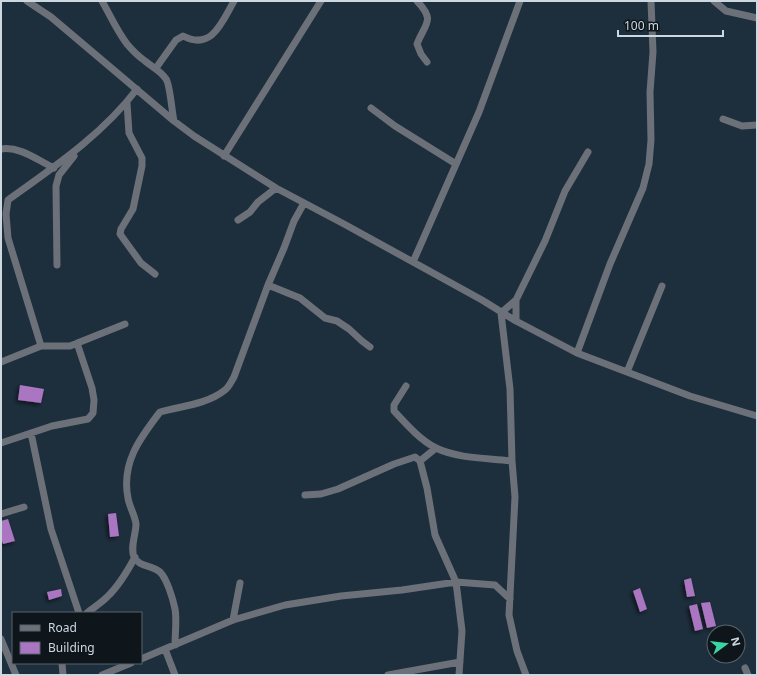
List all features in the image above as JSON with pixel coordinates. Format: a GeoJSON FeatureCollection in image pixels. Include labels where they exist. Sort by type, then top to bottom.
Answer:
{"type":"FeatureCollection","features":[{"type":"Feature","properties":{"kind":"street"},"geometry":{"type":"LineString","coordinates":[[27,1],[51,17],[174,121],[224,156],[276,188],[482,300],[501,313],[577,353],[701,400],[757,416]]}},
{"type":"Feature","properties":{"kind":"street"},"geometry":{"type":"LineString","coordinates":[[156,68],[176,40],[183,36],[192,41],[204,40],[216,32],[234,1]]}},
{"type":"Feature","properties":{"kind":"street"},"geometry":{"type":"LineString","coordinates":[[224,156],[321,1]]}},
{"type":"Feature","properties":{"kind":"street"},"geometry":{"type":"LineString","coordinates":[[417,1],[427,14],[428,20],[417,44],[421,54],[427,62]]}},
{"type":"Feature","properties":{"kind":"street"},"geometry":{"type":"LineString","coordinates":[[413,262],[479,112],[520,1]]}},
{"type":"Feature","properties":{"kind":"street"},"geometry":{"type":"LineString","coordinates":[[577,353],[610,264],[643,188],[649,164],[651,140],[650,92],[653,52],[651,1]]}},
{"type":"Feature","properties":{"kind":"street"},"geometry":{"type":"LineString","coordinates":[[714,1],[726,11],[757,18]]}},
{"type":"Feature","properties":{"kind":"street"},"geometry":{"type":"LineString","coordinates":[[726,11],[727,1]]}},
{"type":"Feature","properties":{"kind":"street"},"geometry":{"type":"LineString","coordinates":[[104,2],[112,21],[127,43],[144,61],[156,68],[166,78],[169,85],[174,121]]}},
{"type":"Feature","properties":{"kind":"street"},"geometry":{"type":"LineString","coordinates":[[41,346],[8,238],[4,202],[79,149],[127,103],[137,89]]}},
{"type":"Feature","properties":{"kind":"street"},"geometry":{"type":"LineString","coordinates":[[127,103],[129,133],[142,158],[142,166],[134,209],[121,229],[120,234],[140,263],[154,274]]}},
{"type":"Feature","properties":{"kind":"street"},"geometry":{"type":"LineString","coordinates":[[371,108],[395,126],[456,164]]}},
{"type":"Feature","properties":{"kind":"street"},"geometry":{"type":"LineString","coordinates":[[722,119],[742,126],[757,125]]}},
{"type":"Feature","properties":{"kind":"street"},"geometry":{"type":"LineString","coordinates":[[1,149],[26,153],[54,168]]}},
{"type":"Feature","properties":{"kind":"street"},"geometry":{"type":"LineString","coordinates":[[58,264],[56,186],[60,175],[79,149]]}},
{"type":"Feature","properties":{"kind":"street"},"geometry":{"type":"LineString","coordinates":[[501,313],[516,300],[545,241],[565,191],[588,152]]}},
{"type":"Feature","properties":{"kind":"street"},"geometry":{"type":"LineString","coordinates":[[238,220],[250,212],[258,202],[276,188]]}},
{"type":"Feature","properties":{"kind":"street"},"geometry":{"type":"LineString","coordinates":[[176,645],[175,609],[166,581],[159,572],[140,563],[135,557],[133,550],[136,523],[128,498],[127,484],[128,470],[133,452],[139,440],[160,412],[194,405],[217,395],[226,389],[234,377],[268,284],[294,222],[304,203]]}},
{"type":"Feature","properties":{"kind":"street"},"geometry":{"type":"LineString","coordinates":[[268,284],[300,298],[325,318],[337,321],[349,329],[362,342],[370,347]]}},
{"type":"Feature","properties":{"kind":"street"},"geometry":{"type":"LineString","coordinates":[[627,372],[662,286]]}},
{"type":"Feature","properties":{"kind":"street"},"geometry":{"type":"LineString","coordinates":[[516,300],[516,321]]}},
{"type":"Feature","properties":{"kind":"street"},"geometry":{"type":"LineString","coordinates":[[501,313],[510,389],[512,461],[515,497],[510,615],[517,651],[526,675]]}},
{"type":"Feature","properties":{"kind":"street"},"geometry":{"type":"LineString","coordinates":[[1,362],[41,346],[70,346],[125,324]]}},
{"type":"Feature","properties":{"kind":"street"},"geometry":{"type":"LineString","coordinates":[[1,443],[52,426],[88,419],[93,413],[94,400],[92,388],[77,343]]}},
{"type":"Feature","properties":{"kind":"street"},"geometry":{"type":"LineString","coordinates":[[406,386],[394,405],[394,411],[425,441],[436,448],[451,453],[512,461]]}},
{"type":"Feature","properties":{"kind":"street"},"geometry":{"type":"LineString","coordinates":[[32,433],[51,529],[79,612]]}},
{"type":"Feature","properties":{"kind":"street"},"geometry":{"type":"LineString","coordinates":[[420,461],[436,448]]}},
{"type":"Feature","properties":{"kind":"street"},"geometry":{"type":"LineString","coordinates":[[304,495],[321,494],[338,489],[394,464],[414,457],[420,461],[427,488],[435,535],[456,582],[462,631],[459,675]]}},
{"type":"Feature","properties":{"kind":"street"},"geometry":{"type":"LineString","coordinates":[[1,514],[24,506]]}},
{"type":"Feature","properties":{"kind":"street"},"geometry":{"type":"LineString","coordinates":[[88,612],[107,598],[126,574],[135,557]]}},
{"type":"Feature","properties":{"kind":"street"},"geometry":{"type":"LineString","coordinates":[[142,659],[233,620],[285,605],[341,596],[402,590],[456,582],[495,585],[510,599]]}},
{"type":"Feature","properties":{"kind":"street"},"geometry":{"type":"LineString","coordinates":[[233,620],[240,583]]}},
{"type":"Feature","properties":{"kind":"street"},"geometry":{"type":"LineString","coordinates":[[1,639],[16,675]]}},
{"type":"Feature","properties":{"kind":"street"},"geometry":{"type":"LineString","coordinates":[[166,649],[175,675]]}},
{"type":"Feature","properties":{"kind":"street"},"geometry":{"type":"LineString","coordinates":[[388,675],[460,662]]}},
{"type":"Feature","properties":{"kind":"street"},"geometry":{"type":"LineString","coordinates":[[62,664],[63,675]]}},
{"type":"Feature","properties":{"kind":"street"},"geometry":{"type":"LineString","coordinates":[[102,675],[129,664]]}},
{"type":"Feature","properties":{"kind":"building"},"geometry":{"type":"Polygon","coordinates":[[[20,385],[44,389],[41,403],[18,400],[20,385]]]}},
{"type":"Feature","properties":{"kind":"building"},"geometry":{"type":"Polygon","coordinates":[[[116,513],[119,536],[110,537],[108,514],[116,513]]]}},
{"type":"Feature","properties":{"kind":"building"},"geometry":{"type":"Polygon","coordinates":[[[8,519],[15,541],[3,544],[1,538],[1,521],[8,519]]]}},
{"type":"Feature","properties":{"kind":"building"},"geometry":{"type":"Polygon","coordinates":[[[691,578],[695,596],[687,597],[684,580],[691,578]]]}},
{"type":"Feature","properties":{"kind":"building"},"geometry":{"type":"Polygon","coordinates":[[[640,588],[647,609],[640,612],[633,591],[640,588]]]}},
{"type":"Feature","properties":{"kind":"building"},"geometry":{"type":"Polygon","coordinates":[[[61,589],[62,596],[49,600],[47,592],[61,589]]]}},
{"type":"Feature","properties":{"kind":"building"},"geometry":{"type":"Polygon","coordinates":[[[710,602],[716,624],[706,624],[701,603],[710,602]]]}},
{"type":"Feature","properties":{"kind":"building"},"geometry":{"type":"Polygon","coordinates":[[[697,604],[703,629],[695,631],[689,606],[697,604]]]}}]}
